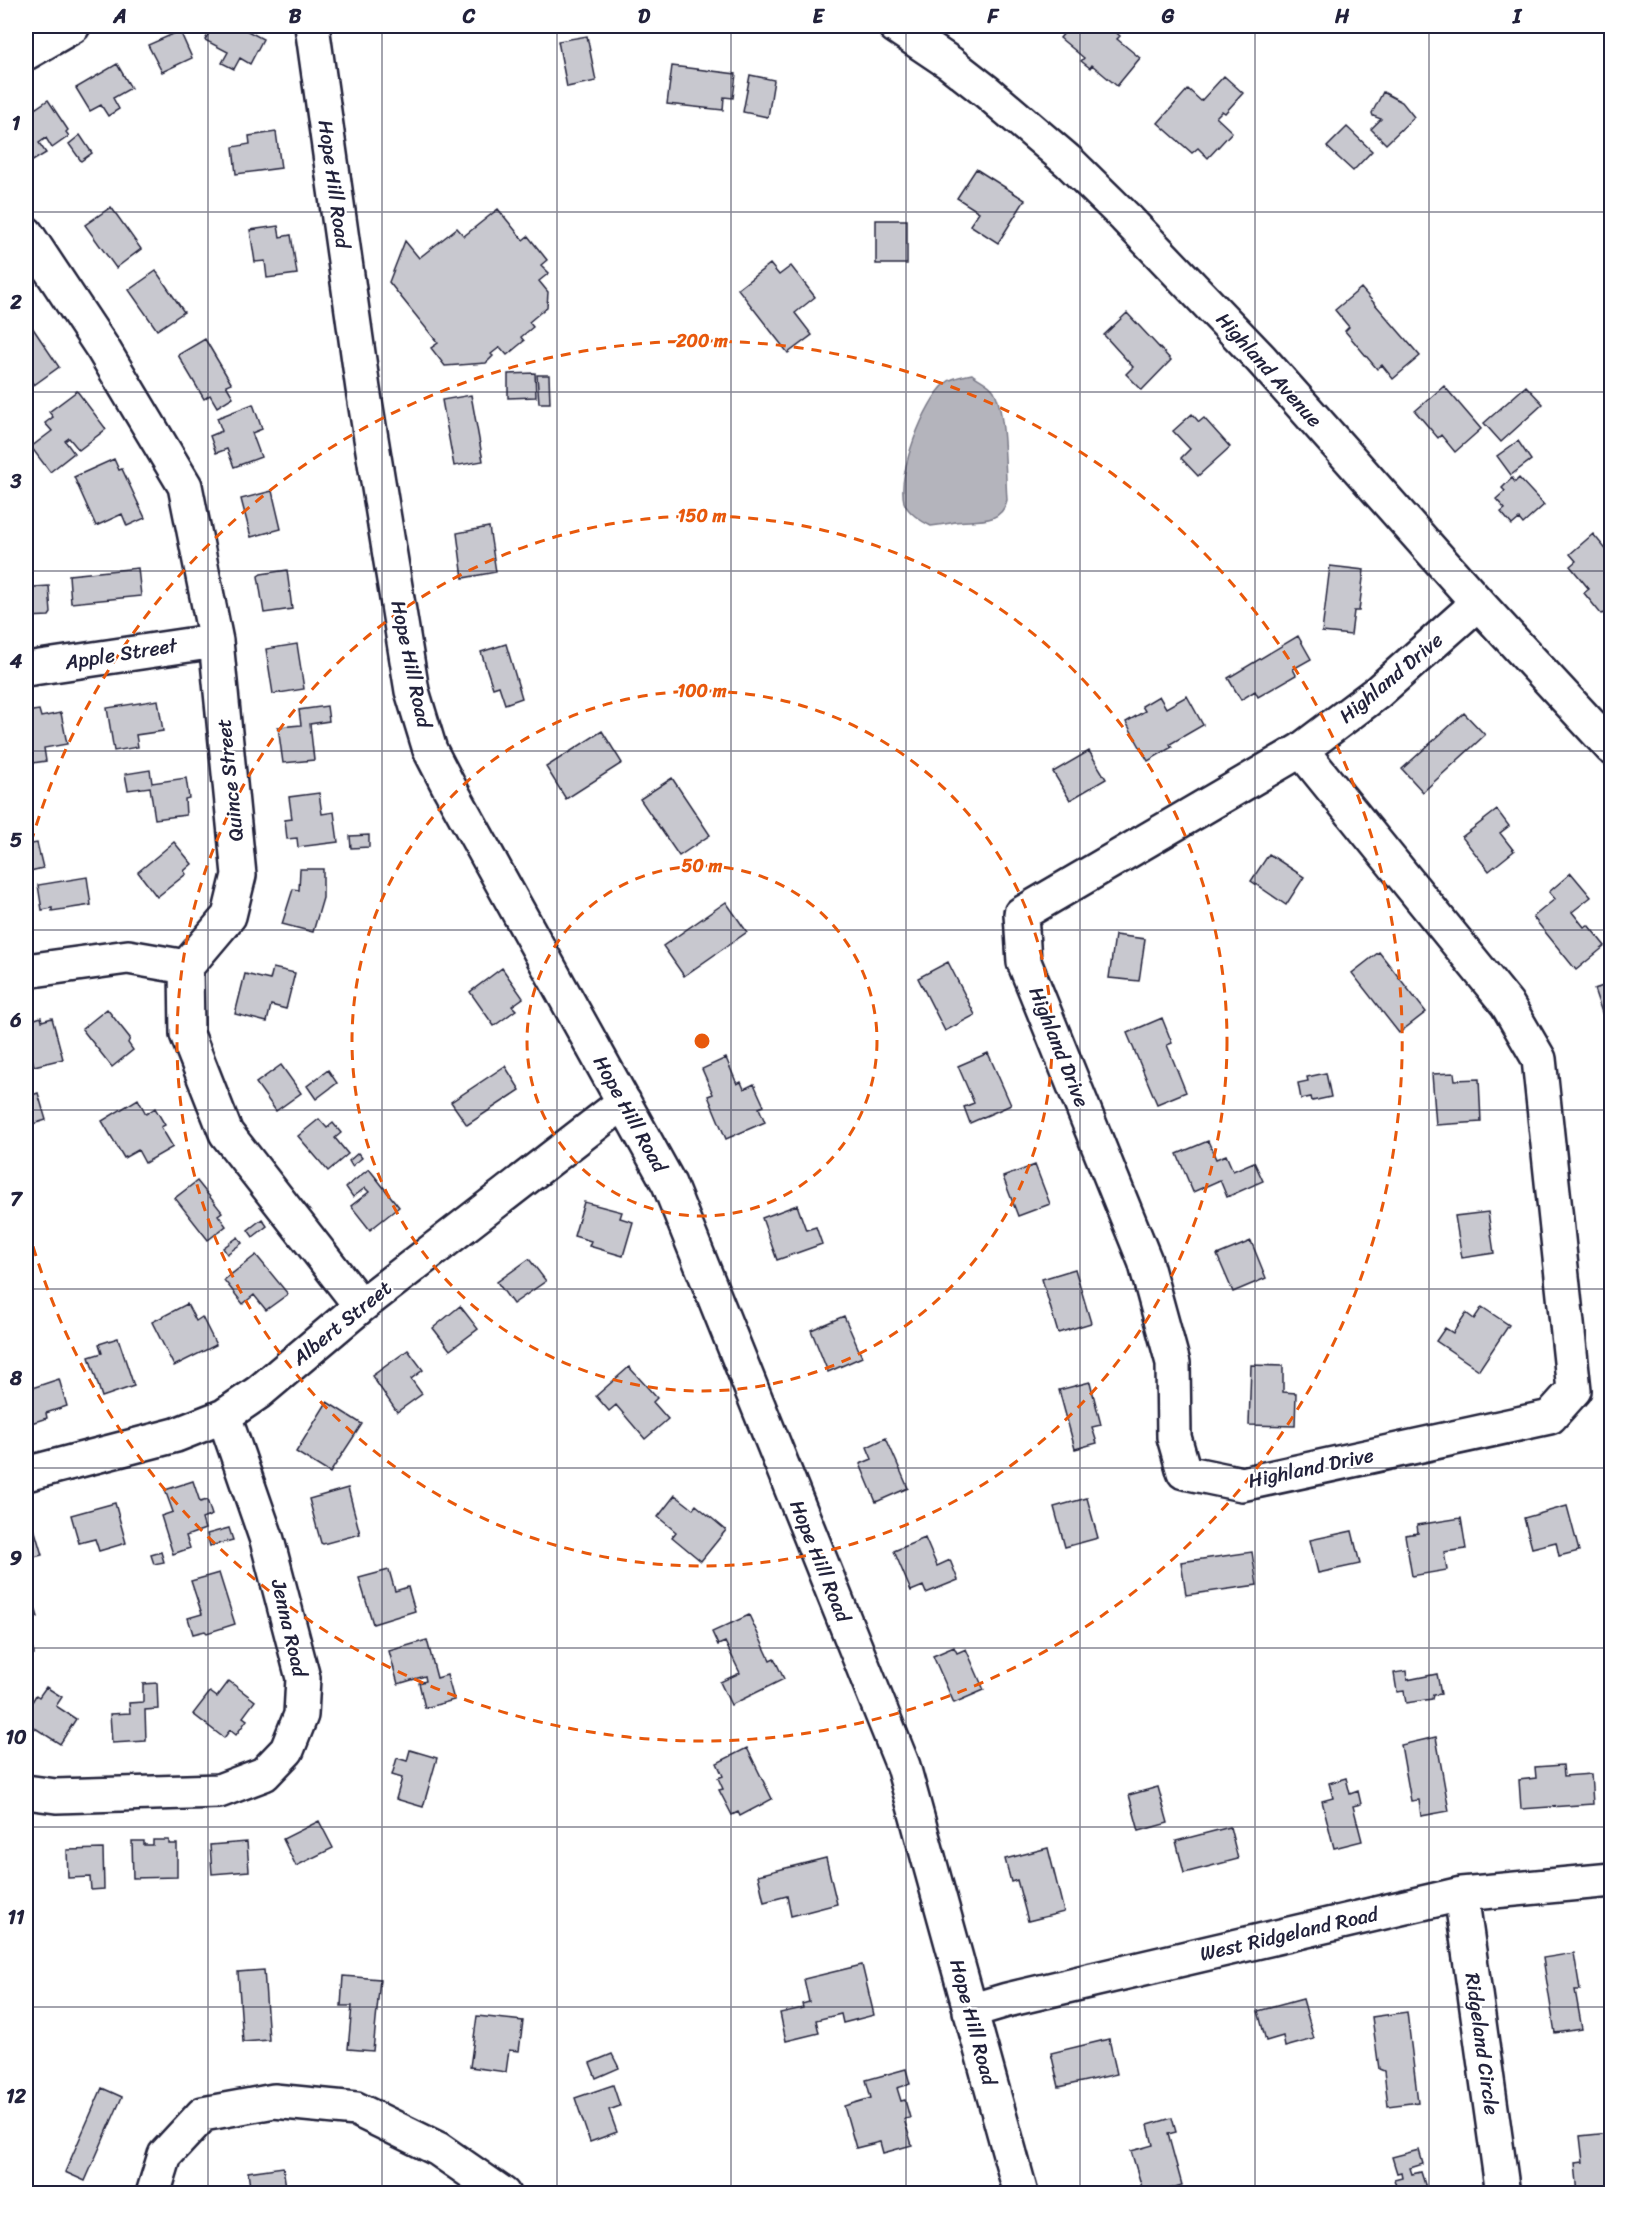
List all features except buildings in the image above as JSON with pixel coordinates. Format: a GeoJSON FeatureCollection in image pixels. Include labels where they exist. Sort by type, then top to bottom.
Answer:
{"type":"FeatureCollection","features":[{"type":"Feature","properties":{"kind":"street"},"geometry":{"type":"LineString","coordinates":[[26,53],[74,26]]}},
{"type":"Feature","properties":{"kind":"street","name":"Hope Hill Road"},"geometry":{"type":"LineString","coordinates":[[312,26],[363,389],[412,691],[430,750],[669,1184],[903,1766],[1021,2193]]}},
{"type":"Feature","properties":{"kind":"street","name":"Highland Avenue"},"geometry":{"type":"LineString","coordinates":[[895,26],[950,63],[987,92],[1069,162],[1125,216],[1261,359],[1478,603],[1611,748]]}},
{"type":"Feature","properties":{"kind":"street","name":"Quince Street"},"geometry":{"type":"LineString","coordinates":[[26,233],[103,349],[185,486],[216,641],[239,875],[229,916],[186,967]]}},
{"type":"Feature","properties":{"kind":"street","name":"Highland Drive"},"geometry":{"type":"LineString","coordinates":[[1301,750],[1507,1004],[1539,1059],[1574,1390],[1550,1417],[1242,1484],[1184,1472],[1174,1437],[1173,1363],[1145,1261],[1024,962],[1021,914],[1301,750],[1378,692],[1478,603]]}},
{"type":"Feature","properties":{"kind":"street","name":"Apple Street"},"geometry":{"type":"LineString","coordinates":[[26,669],[216,641]]}},
{"type":"Feature","properties":{"kind":"street"},"geometry":{"type":"LineString","coordinates":[[26,971],[128,957],[186,967],[187,1035],[226,1133],[361,1306]]}},
{"type":"Feature","properties":{"kind":"street","name":"Albert Street"},"geometry":{"type":"LineString","coordinates":[[26,1474],[176,1435],[224,1416],[259,1392],[361,1306],[624,1102]]}},
{"type":"Feature","properties":{"kind":"street","name":"Jenna Road"},"geometry":{"type":"LineString","coordinates":[[26,1792],[66,1796],[219,1791],[264,1774],[287,1750],[301,1715],[303,1678],[267,1540],[224,1416]]}},
{"type":"Feature","properties":{"kind":"street","name":"West Ridgeland Road"},"geometry":{"type":"LineString","coordinates":[[970,2011],[1007,2000],[1461,1894],[1611,1880]]}},
{"type":"Feature","properties":{"kind":"street","name":"Ridgeland Circle"},"geometry":{"type":"LineString","coordinates":[[1461,1894],[1503,2193]]}},
{"type":"Feature","properties":{"kind":"street"},"geometry":{"type":"LineString","coordinates":[[153,2193],[165,2156],[203,2114],[274,2101],[356,2109],[438,2149],[503,2193]]}},
{"type":"Feature","properties":{"kind":"shaded area"},"geometry":{"type":"Polygon","coordinates":[[[972,374],[992,388],[998,401],[1003,428],[1007,500],[1004,508],[993,518],[931,526],[911,513],[904,502],[903,489],[908,457],[921,421],[938,392],[951,379],[972,374]]]}}]}
